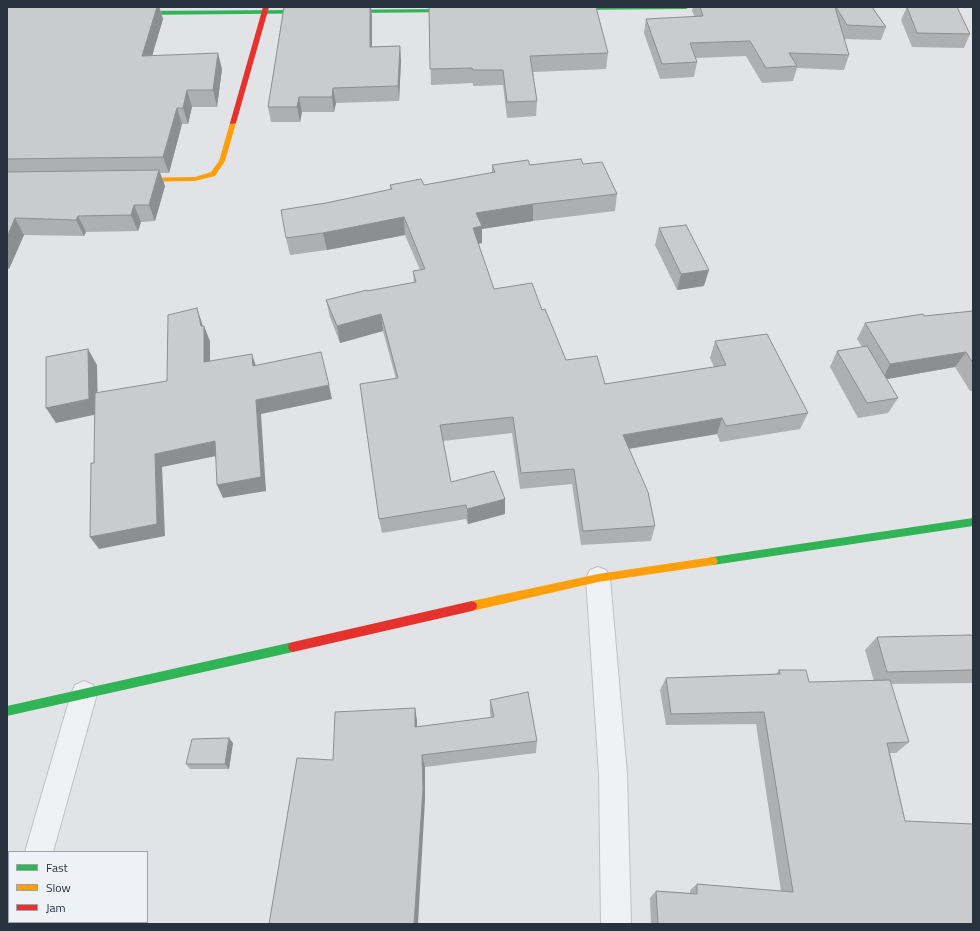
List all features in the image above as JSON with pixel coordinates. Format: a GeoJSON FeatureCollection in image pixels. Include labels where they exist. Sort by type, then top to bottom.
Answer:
{"type":"FeatureCollection","features":[{"type":"Feature","properties":{"kind":"street"},"geometry":{"type":"LineString","coordinates":[[554,9],[686,7]]}},
{"type":"Feature","properties":{"kind":"street"},"geometry":{"type":"LineString","coordinates":[[125,180],[196,179],[213,174],[222,162],[266,10]]}},
{"type":"Feature","properties":{"kind":"street"},"geometry":{"type":"LineString","coordinates":[[124,14],[266,10],[468,10]]}},
{"type":"Feature","properties":{"kind":"street"},"geometry":{"type":"LineString","coordinates":[[7,711],[598,578],[973,522]]}},
{"type":"Feature","properties":{"kind":"street"},"geometry":{"type":"LineString","coordinates":[[598,578],[613,774],[616,924]]}},
{"type":"Feature","properties":{"kind":"street"},"geometry":{"type":"LineString","coordinates":[[39,851],[84,694]]}},
{"type":"Feature","properties":{"kind":"building"},"geometry":{"type":"Polygon","coordinates":[[[7,7],[157,7],[142,56],[218,53],[213,90],[187,90],[183,108],[177,108],[163,157],[7,159],[7,7]]]}},
{"type":"Feature","properties":{"kind":"building"},"geometry":{"type":"Polygon","coordinates":[[[284,7],[370,7],[370,47],[400,46],[398,86],[333,88],[332,97],[299,97],[297,107],[268,107],[284,7]]]}},
{"type":"Feature","properties":{"kind":"building"},"geometry":{"type":"Polygon","coordinates":[[[429,7],[596,7],[608,53],[530,56],[537,101],[507,102],[503,70],[473,70],[472,68],[430,69],[429,7]]]}},
{"type":"Feature","properties":{"kind":"building"},"geometry":{"type":"Polygon","coordinates":[[[700,7],[835,7],[849,55],[789,53],[797,66],[766,68],[750,41],[690,43],[697,62],[662,64],[646,19],[703,16],[700,7]]]}},
{"type":"Feature","properties":{"kind":"building"},"geometry":{"type":"Polygon","coordinates":[[[836,7],[872,7],[886,27],[847,25],[836,7]]]}},
{"type":"Feature","properties":{"kind":"building"},"geometry":{"type":"Polygon","coordinates":[[[907,7],[957,7],[970,34],[917,33],[907,7]]]}},
{"type":"Feature","properties":{"kind":"building"},"geometry":{"type":"Polygon","coordinates":[[[581,159],[583,164],[602,162],[617,194],[533,204],[476,213],[482,226],[473,228],[494,289],[532,283],[542,310],[545,309],[566,360],[597,356],[605,384],[726,365],[715,341],[767,334],[808,413],[726,426],[722,418],[623,435],[648,492],[655,526],[583,531],[574,469],[521,473],[513,417],[440,425],[451,482],[494,471],[505,499],[467,509],[466,505],[379,519],[360,384],[398,378],[381,314],[337,326],[326,300],[367,290],[416,282],[413,271],[425,269],[404,217],[323,233],[286,238],[281,210],[326,203],[392,189],[390,185],[421,179],[424,185],[495,172],[492,165],[528,160],[530,165],[581,159]]]}},
{"type":"Feature","properties":{"kind":"building"},"geometry":{"type":"Polygon","coordinates":[[[159,170],[149,205],[134,205],[131,215],[78,216],[76,220],[15,218],[7,237],[7,172],[159,170]]]}},
{"type":"Feature","properties":{"kind":"building"},"geometry":{"type":"Polygon","coordinates":[[[686,225],[709,270],[681,274],[659,228],[686,225]]]}},
{"type":"Feature","properties":{"kind":"building"},"geometry":{"type":"Polygon","coordinates":[[[197,308],[201,326],[204,326],[204,362],[252,354],[253,366],[321,352],[329,385],[256,400],[261,477],[217,485],[215,441],[155,454],[157,524],[90,537],[91,463],[94,463],[95,393],[167,381],[168,315],[197,308]]]}},
{"type":"Feature","properties":{"kind":"building"},"geometry":{"type":"Polygon","coordinates":[[[973,311],[973,363],[966,352],[890,364],[865,323],[923,314],[924,316],[973,311]]]}},
{"type":"Feature","properties":{"kind":"building"},"geometry":{"type":"Polygon","coordinates":[[[867,346],[898,398],[867,403],[837,351],[867,346]]]}},
{"type":"Feature","properties":{"kind":"building"},"geometry":{"type":"Polygon","coordinates":[[[88,349],[89,399],[46,408],[46,357],[88,349]]]}},
{"type":"Feature","properties":{"kind":"building"},"geometry":{"type":"Polygon","coordinates":[[[973,636],[973,670],[887,672],[877,637],[973,636]]]}},
{"type":"Feature","properties":{"kind":"building"},"geometry":{"type":"Polygon","coordinates":[[[779,670],[806,670],[809,682],[890,680],[909,742],[887,743],[905,821],[973,824],[973,924],[658,924],[656,891],[697,894],[697,884],[793,892],[764,712],[671,714],[666,678],[780,674],[779,670]]]}},
{"type":"Feature","properties":{"kind":"building"},"geometry":{"type":"Polygon","coordinates":[[[528,692],[537,741],[422,755],[423,789],[414,924],[269,924],[297,758],[333,760],[335,712],[415,708],[415,727],[494,717],[490,700],[528,692]]]}},
{"type":"Feature","properties":{"kind":"building"},"geometry":{"type":"Polygon","coordinates":[[[229,738],[225,764],[186,764],[192,739],[229,738]]]}},
{"type":"Feature","properties":{"kind":"traffic: fast"},"geometry":{"type":"LineString","coordinates":[[566,9],[686,7]]}},
{"type":"Feature","properties":{"kind":"traffic: fast"},"geometry":{"type":"LineString","coordinates":[[132,13],[458,11]]}},
{"type":"Feature","properties":{"kind":"traffic: fast"},"geometry":{"type":"LineString","coordinates":[[713,561],[973,522]]}},
{"type":"Feature","properties":{"kind":"traffic: fast"},"geometry":{"type":"LineString","coordinates":[[7,711],[293,647]]}},
{"type":"Feature","properties":{"kind":"traffic: slow"},"geometry":{"type":"LineString","coordinates":[[133,180],[195,179],[213,174],[222,161],[233,123]]}},
{"type":"Feature","properties":{"kind":"traffic: slow"},"geometry":{"type":"LineString","coordinates":[[472,606],[598,578],[713,561]]}},
{"type":"Feature","properties":{"kind":"traffic: jam"},"geometry":{"type":"LineString","coordinates":[[233,123],[266,7]]}},
{"type":"Feature","properties":{"kind":"traffic: jam"},"geometry":{"type":"LineString","coordinates":[[293,647],[472,606]]}}]}
